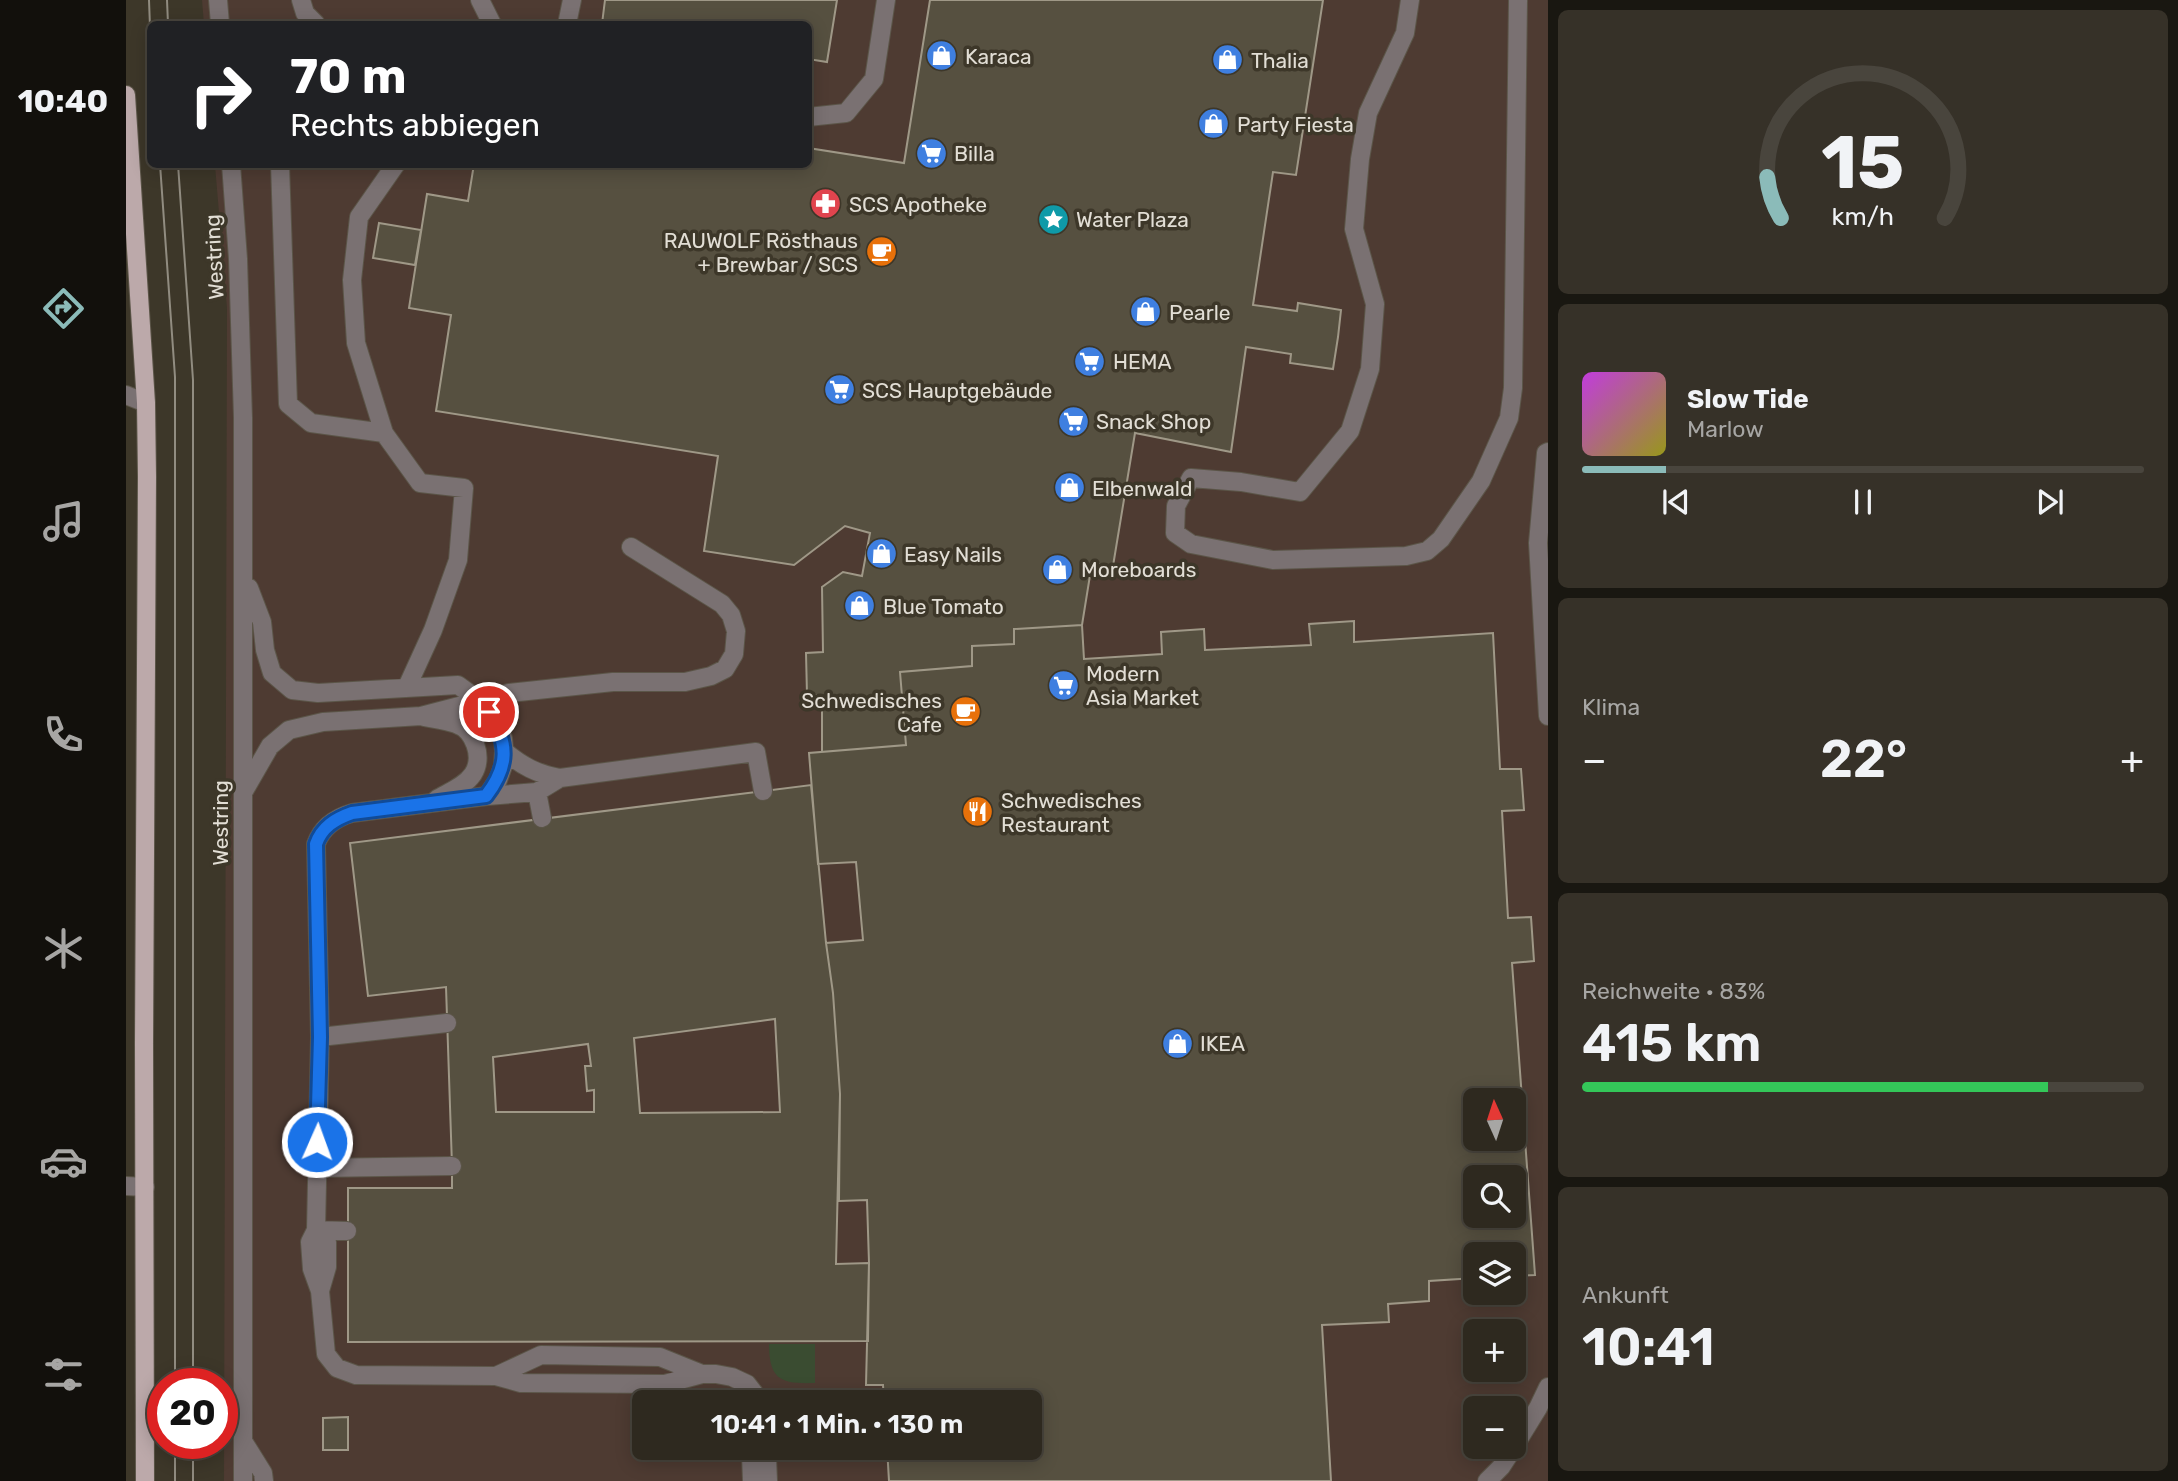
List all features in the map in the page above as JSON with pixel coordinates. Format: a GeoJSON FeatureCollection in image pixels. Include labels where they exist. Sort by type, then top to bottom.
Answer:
{"type":"FeatureCollection","features":[{"type":"Feature","properties":{"kind":"main road"},"geometry":{"type":"LineString","coordinates":[[126,95],[146,403],[145,1481]]}},
{"type":"Feature","properties":{"kind":"street"},"geometry":{"type":"LineString","coordinates":[[218,0],[220,21]]}},
{"type":"Feature","properties":{"kind":"street"},"geometry":{"type":"LineString","coordinates":[[301,0],[305,13],[313,21]]}},
{"type":"Feature","properties":{"kind":"street"},"geometry":{"type":"LineString","coordinates":[[480,0],[490,21]]}},
{"type":"Feature","properties":{"kind":"street"},"geometry":{"type":"LineString","coordinates":[[568,21],[572,0]]}},
{"type":"Feature","properties":{"kind":"street"},"geometry":{"type":"LineString","coordinates":[[812,117],[846,113],[874,79],[886,0]]}},
{"type":"Feature","properties":{"kind":"street"},"geometry":{"type":"LineString","coordinates":[[1410,0],[1405,33],[1368,113],[1360,159],[1354,229],[1375,304],[1370,369],[1350,431],[1300,492],[1241,482],[1191,478],[1176,506],[1175,533],[1191,544],[1273,560],[1406,556],[1427,551],[1441,539],[1481,481],[1509,418],[1513,388],[1518,0]]}},
{"type":"Feature","properties":{"kind":"street","name":"Westring"},"geometry":{"type":"LineString","coordinates":[[231,168],[239,286],[243,418],[243,1481]]}},
{"type":"Feature","properties":{"kind":"street"},"geometry":{"type":"LineString","coordinates":[[280,168],[288,404],[311,423],[384,433]]}},
{"type":"Feature","properties":{"kind":"street"},"geometry":{"type":"LineString","coordinates":[[393,168],[359,217],[352,280],[356,343],[384,433],[420,483],[464,488],[458,561],[433,630],[407,687]]}},
{"type":"Feature","properties":{"kind":"street"},"geometry":{"type":"LineString","coordinates":[[126,396],[146,403]]}},
{"type":"Feature","properties":{"kind":"street"},"geometry":{"type":"LineString","coordinates":[[126,410],[146,403]]}},
{"type":"Feature","properties":{"kind":"street"},"geometry":{"type":"LineString","coordinates":[[1548,452],[1538,543],[1548,716]]}},
{"type":"Feature","properties":{"kind":"street"},"geometry":{"type":"LineString","coordinates":[[242,794],[270,746],[289,730],[323,723],[421,716],[509,693],[612,682],[685,682],[725,669],[734,654],[736,631],[731,615],[722,604],[631,547]]}},
{"type":"Feature","properties":{"kind":"street"},"geometry":{"type":"LineString","coordinates":[[244,575],[262,622],[265,650],[272,673],[292,690],[318,693],[458,685],[480,701],[497,724],[503,738],[504,751],[498,780],[486,796]]}},
{"type":"Feature","properties":{"kind":"street"},"geometry":{"type":"LineString","coordinates":[[421,716],[457,724],[472,736],[475,746],[474,773],[461,785],[431,803]]}},
{"type":"Feature","properties":{"kind":"street"},"geometry":{"type":"LineString","coordinates":[[504,751],[521,765],[540,774],[559,778],[756,752],[764,791]]}},
{"type":"Feature","properties":{"kind":"street"},"geometry":{"type":"LineString","coordinates":[[559,778],[537,792],[352,813],[340,817],[320,833],[316,844],[320,1037],[316,1230],[327,1242],[327,1267],[320,1291],[326,1353],[337,1368],[356,1375],[496,1376],[521,1383],[665,1384],[702,1374]]}},
{"type":"Feature","properties":{"kind":"street"},"geometry":{"type":"LineString","coordinates":[[537,792],[542,818]]}},
{"type":"Feature","properties":{"kind":"street"},"geometry":{"type":"LineString","coordinates":[[320,1037],[447,1023]]}},
{"type":"Feature","properties":{"kind":"street"},"geometry":{"type":"LineString","coordinates":[[316,1168],[452,1166]]}},
{"type":"Feature","properties":{"kind":"street"},"geometry":{"type":"LineString","coordinates":[[126,1186],[145,1187]]}},
{"type":"Feature","properties":{"kind":"street"},"geometry":{"type":"LineString","coordinates":[[316,1230],[347,1231]]}},
{"type":"Feature","properties":{"kind":"street"},"geometry":{"type":"LineString","coordinates":[[496,1376],[541,1349],[582,1349],[660,1357],[702,1374],[724,1376],[747,1384],[750,1390]]}},
{"type":"Feature","properties":{"kind":"street"},"geometry":{"type":"LineString","coordinates":[[541,1349],[582,1384]]}},
{"type":"Feature","properties":{"kind":"street"},"geometry":{"type":"LineString","coordinates":[[1526,1428],[1548,1387]]}},
{"type":"Feature","properties":{"kind":"street"},"geometry":{"type":"LineString","coordinates":[[243,1441],[263,1473],[264,1481]]}},
{"type":"Feature","properties":{"kind":"street"},"geometry":{"type":"LineString","coordinates":[[1486,1481],[1506,1459]]}},
{"type":"Feature","properties":{"kind":"street"},"geometry":{"type":"LineString","coordinates":[[751,1460],[752,1481]]}},
{"type":"Feature","properties":{"kind":"street"},"geometry":{"type":"LineString","coordinates":[[767,1460],[768,1481]]}},
{"type":"Feature","properties":{"kind":"shaded area"},"geometry":{"type":"Polygon","coordinates":[[[202,0],[1548,0],[1548,1481],[224,1481],[224,1459],[238,1459],[238,1368],[224,1368],[227,308],[215,168],[812,168],[812,21],[204,21],[202,0]]]}},
{"type":"Feature","properties":{"kind":"green space"},"geometry":{"type":"Polygon","coordinates":[[[769,1344],[815,1344],[815,1383],[794,1383],[780,1378],[772,1366],[769,1344]]]}},
{"type":"Feature","properties":{"kind":"building"},"geometry":{"type":"Polygon","coordinates":[[[605,0],[837,0],[827,62],[812,60],[812,21],[602,21],[605,0]]]}},
{"type":"Feature","properties":{"kind":"building","name":"SCS Hauptgebäude"},"geometry":{"type":"Polygon","coordinates":[[[930,0],[1323,0],[1296,175],[1273,172],[1253,305],[1297,311],[1298,303],[1341,310],[1338,337],[1333,369],[1290,363],[1291,354],[1246,347],[1231,452],[1135,433],[1113,566],[1092,563],[1082,625],[1014,629],[1014,644],[972,646],[972,666],[900,672],[906,745],[822,752],[822,695],[807,695],[806,653],[823,652],[822,587],[843,572],[862,576],[870,533],[845,526],[794,565],[704,551],[718,456],[436,411],[451,315],[409,308],[427,194],[468,201],[473,168],[812,168],[812,149],[904,163],[930,0]]]}},
{"type":"Feature","properties":{"kind":"building"},"geometry":{"type":"Polygon","coordinates":[[[379,223],[421,230],[415,265],[373,258],[379,223]]]}},
{"type":"Feature","properties":{"kind":"building","name":"IKEA"},"geometry":{"type":"Polygon","coordinates":[[[1354,621],[1354,642],[1493,633],[1500,769],[1521,769],[1524,810],[1502,811],[1508,918],[1531,917],[1534,961],[1512,963],[1521,1088],[1463,1088],[1463,1152],[1526,1152],[1535,1275],[1526,1275],[1526,1242],[1463,1242],[1463,1279],[1429,1281],[1429,1301],[1388,1304],[1389,1322],[1322,1325],[1331,1481],[889,1481],[888,1460],[1042,1460],[1042,1390],[883,1390],[883,1385],[866,1385],[869,1263],[867,1200],[839,1201],[840,1094],[833,993],[826,943],[863,940],[856,862],[818,864],[809,753],[906,745],[900,672],[972,666],[972,646],[1014,644],[1014,629],[1082,625],[1084,659],[1162,654],[1161,632],[1204,629],[1205,650],[1311,645],[1309,624],[1354,621]]]}},
{"type":"Feature","properties":{"kind":"building"},"geometry":{"type":"Polygon","coordinates":[[[811,785],[833,993],[840,1094],[836,1264],[869,1263],[868,1341],[348,1342],[348,1188],[452,1188],[446,987],[368,996],[350,843],[811,785]],[[775,1019],[634,1038],[640,1113],[780,1112],[775,1019]],[[588,1044],[493,1057],[496,1112],[594,1112],[594,1090],[587,1091],[585,1066],[591,1066],[588,1044]]]}},
{"type":"Feature","properties":{"kind":"building"},"geometry":{"type":"Polygon","coordinates":[[[348,1417],[348,1450],[323,1450],[323,1418],[348,1417]]]}},
{"type":"Feature","properties":{"kind":"tram line"},"geometry":{"type":"LineString","coordinates":[[149,0],[150,21]]}},
{"type":"Feature","properties":{"kind":"tram line"},"geometry":{"type":"LineString","coordinates":[[167,0],[168,21]]}},
{"type":"Feature","properties":{"kind":"tram line"},"geometry":{"type":"LineString","coordinates":[[160,168],[175,377],[175,1368]]}},
{"type":"Feature","properties":{"kind":"tram line"},"geometry":{"type":"LineString","coordinates":[[178,168],[193,380],[193,1368]]}},
{"type":"Feature","properties":{"kind":"tram line"},"geometry":{"type":"LineString","coordinates":[[175,1459],[175,1481]]}},
{"type":"Feature","properties":{"kind":"tram line"},"geometry":{"type":"LineString","coordinates":[[193,1459],[193,1481]]}},
{"type":"Feature","properties":{"kind":"place","name":"Karaca"},"geometry":{"type":"Point","coordinates":[942,56]}},
{"type":"Feature","properties":{"kind":"place","name":"Thalia"},"geometry":{"type":"Point","coordinates":[1228,60]}},
{"type":"Feature","properties":{"kind":"place","name":"Party Fiesta"},"geometry":{"type":"Point","coordinates":[1214,124]}},
{"type":"Feature","properties":{"kind":"place","name":"Billa"},"geometry":{"type":"Point","coordinates":[931,153]}},
{"type":"Feature","properties":{"kind":"place","name":"SCS Apotheke"},"geometry":{"type":"Point","coordinates":[826,204]}},
{"type":"Feature","properties":{"kind":"place","name":"Water Plaza"},"geometry":{"type":"Point","coordinates":[1053,219]}},
{"type":"Feature","properties":{"kind":"place","name":"RAUWOLF Rösthaus + Brewbar / SCS"},"geometry":{"type":"Point","coordinates":[881,252]}},
{"type":"Feature","properties":{"kind":"place","name":"Pearle"},"geometry":{"type":"Point","coordinates":[1146,312]}},
{"type":"Feature","properties":{"kind":"place","name":"HEMA"},"geometry":{"type":"Point","coordinates":[1090,361]}},
{"type":"Feature","properties":{"kind":"place","name":"SCS Hauptgebäude"},"geometry":{"type":"Point","coordinates":[839,390]}},
{"type":"Feature","properties":{"kind":"place","name":"Snack Shop"},"geometry":{"type":"Point","coordinates":[1073,421]}},
{"type":"Feature","properties":{"kind":"place","name":"Elbenwald"},"geometry":{"type":"Point","coordinates":[1069,488]}},
{"type":"Feature","properties":{"kind":"place","name":"Easy Nails"},"geometry":{"type":"Point","coordinates":[881,554]}},
{"type":"Feature","properties":{"kind":"place","name":"Moreboards"},"geometry":{"type":"Point","coordinates":[1058,569]}},
{"type":"Feature","properties":{"kind":"place","name":"Blue Tomato"},"geometry":{"type":"Point","coordinates":[860,606]}},
{"type":"Feature","properties":{"kind":"place","name":"Modern Asia Market"},"geometry":{"type":"Point","coordinates":[1063,685]}},
{"type":"Feature","properties":{"kind":"place","name":"Schwedisches Cafe"},"geometry":{"type":"Point","coordinates":[965,712]}},
{"type":"Feature","properties":{"kind":"place","name":"Schwedisches Restaurant"},"geometry":{"type":"Point","coordinates":[978,812]}},
{"type":"Feature","properties":{"kind":"place","name":"IKEA"},"geometry":{"type":"Point","coordinates":[1177,1043]}},
{"type":"Feature","properties":{"kind":"route"},"geometry":{"type":"LineString","coordinates":[[317,1142],[320,1037],[316,844],[320,833],[340,817],[352,813],[486,796],[498,780],[504,751],[503,738],[489,712]]}}]}
